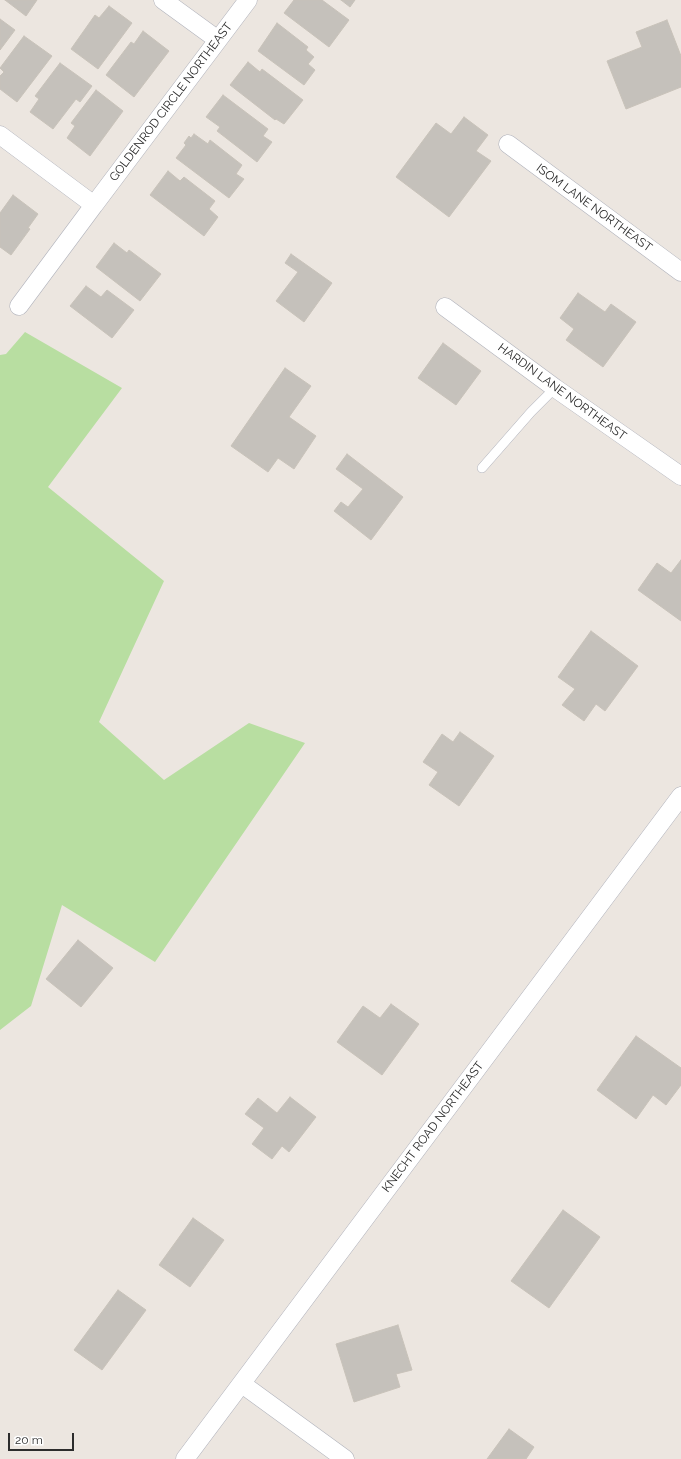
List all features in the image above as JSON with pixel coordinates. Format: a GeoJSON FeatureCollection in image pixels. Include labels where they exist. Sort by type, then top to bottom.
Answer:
{"type":"FeatureCollection","features":[{"type":"Feature","properties":{"kind":"street"},"geometry":{"type":"LineString","coordinates":[[163,0],[218,40]]}},
{"type":"Feature","properties":{"kind":"street","name":"GOLDENROD CIRCLE NORTHEAST"},"geometry":{"type":"LineString","coordinates":[[19,306],[248,0]]}},
{"type":"Feature","properties":{"kind":"street"},"geometry":{"type":"LineString","coordinates":[[0,134],[94,205]]}},
{"type":"Feature","properties":{"kind":"street","name":"ISOM LANE NORTHEAST"},"geometry":{"type":"LineString","coordinates":[[508,144],[681,272]]}},
{"type":"Feature","properties":{"kind":"street","name":"HARDIN LANE NORTHEAST"},"geometry":{"type":"LineString","coordinates":[[445,307],[555,388],[681,476]]}},
{"type":"Feature","properties":{"kind":"street","name":"KNECHT ROAD NORTHEAST"},"geometry":{"type":"LineString","coordinates":[[185,1459],[681,796]]}},
{"type":"Feature","properties":{"kind":"street"},"geometry":{"type":"LineString","coordinates":[[242,1384],[345,1459]]}},
{"type":"Feature","properties":{"kind":"lane"},"geometry":{"type":"LineString","coordinates":[[482,468],[531,412],[555,388]]}},
{"type":"Feature","properties":{"kind":"green space"},"geometry":{"type":"Polygon","coordinates":[[[25,332],[122,388],[48,487],[164,581],[99,722],[164,780],[249,723],[305,743],[155,962],[62,905],[31,1006],[0,1030],[0,355],[6,354],[25,332]]]}},
{"type":"Feature","properties":{"kind":"building"},"geometry":{"type":"Polygon","coordinates":[[[5,0],[37,0],[26,16],[5,0]]]}},
{"type":"Feature","properties":{"kind":"building"},"geometry":{"type":"Polygon","coordinates":[[[294,0],[322,0],[349,20],[329,47],[284,13],[294,0]]]}},
{"type":"Feature","properties":{"kind":"building"},"geometry":{"type":"Polygon","coordinates":[[[341,0],[355,0],[350,7],[341,0]]]}},
{"type":"Feature","properties":{"kind":"building"},"geometry":{"type":"Polygon","coordinates":[[[109,6],[132,23],[98,69],[71,49],[95,15],[99,18],[109,6]]]}},
{"type":"Feature","properties":{"kind":"building"},"geometry":{"type":"Polygon","coordinates":[[[0,19],[15,30],[0,50],[0,19]]]}},
{"type":"Feature","properties":{"kind":"building"},"geometry":{"type":"Polygon","coordinates":[[[667,20],[681,56],[681,87],[626,109],[607,61],[642,47],[636,32],[667,20]]]}},
{"type":"Feature","properties":{"kind":"building"},"geometry":{"type":"Polygon","coordinates":[[[277,23],[308,47],[306,50],[314,57],[308,64],[315,70],[304,85],[258,51],[277,23]]]}},
{"type":"Feature","properties":{"kind":"building"},"geometry":{"type":"Polygon","coordinates":[[[143,31],[169,51],[134,97],[106,75],[131,42],[134,44],[143,31]]]}},
{"type":"Feature","properties":{"kind":"building"},"geometry":{"type":"Polygon","coordinates":[[[24,36],[52,56],[17,102],[0,89],[0,76],[4,72],[0,68],[24,36]]]}},
{"type":"Feature","properties":{"kind":"building"},"geometry":{"type":"Polygon","coordinates":[[[248,62],[260,72],[262,69],[303,100],[284,124],[276,119],[275,120],[230,85],[248,62]]]}},
{"type":"Feature","properties":{"kind":"building"},"geometry":{"type":"Polygon","coordinates":[[[60,63],[92,86],[80,102],[76,99],[53,129],[30,112],[39,99],[35,96],[60,63]]]}},
{"type":"Feature","properties":{"kind":"building"},"geometry":{"type":"Polygon","coordinates":[[[96,90],[123,111],[90,156],[67,138],[75,126],[71,123],[96,90]]]}},
{"type":"Feature","properties":{"kind":"building"},"geometry":{"type":"Polygon","coordinates":[[[223,95],[268,129],[263,136],[272,142],[257,162],[217,131],[220,127],[206,117],[223,95]]]}},
{"type":"Feature","properties":{"kind":"building"},"geometry":{"type":"Polygon","coordinates":[[[464,117],[488,135],[476,151],[491,161],[449,217],[396,177],[436,123],[451,134],[464,117]]]}},
{"type":"Feature","properties":{"kind":"building"},"geometry":{"type":"Polygon","coordinates":[[[194,134],[208,144],[210,140],[242,165],[236,174],[244,179],[229,198],[176,158],[186,145],[184,143],[189,136],[191,138],[194,134]]]}},
{"type":"Feature","properties":{"kind":"building"},"geometry":{"type":"Polygon","coordinates":[[[168,171],[180,181],[184,177],[215,201],[209,209],[218,217],[204,236],[150,195],[168,171]]]}},
{"type":"Feature","properties":{"kind":"building"},"geometry":{"type":"Polygon","coordinates":[[[13,195],[38,214],[28,228],[30,229],[11,255],[0,247],[0,213],[13,195]]]}},
{"type":"Feature","properties":{"kind":"building"},"geometry":{"type":"Polygon","coordinates":[[[114,243],[127,253],[129,250],[161,274],[140,301],[96,267],[114,243]]]}},
{"type":"Feature","properties":{"kind":"building"},"geometry":{"type":"Polygon","coordinates":[[[291,254],[332,283],[304,322],[276,301],[298,272],[285,263],[291,254]]]}},
{"type":"Feature","properties":{"kind":"building"},"geometry":{"type":"Polygon","coordinates":[[[86,286],[101,297],[107,290],[134,310],[112,338],[70,306],[86,286]]]}},
{"type":"Feature","properties":{"kind":"building"},"geometry":{"type":"Polygon","coordinates":[[[578,293],[605,312],[611,304],[636,322],[603,367],[566,340],[574,329],[560,318],[578,293]]]}},
{"type":"Feature","properties":{"kind":"building"},"geometry":{"type":"Polygon","coordinates":[[[443,343],[481,371],[456,405],[418,378],[443,343]]]}},
{"type":"Feature","properties":{"kind":"building"},"geometry":{"type":"Polygon","coordinates":[[[285,368],[311,386],[289,417],[316,436],[294,469],[278,458],[268,472],[231,446],[285,368]]]}},
{"type":"Feature","properties":{"kind":"building"},"geometry":{"type":"Polygon","coordinates":[[[347,454],[403,497],[371,540],[334,511],[341,502],[348,507],[363,489],[336,469],[347,454]]]}},
{"type":"Feature","properties":{"kind":"building"},"geometry":{"type":"Polygon","coordinates":[[[681,560],[681,621],[638,590],[657,563],[671,573],[681,560]]]}},
{"type":"Feature","properties":{"kind":"building"},"geometry":{"type":"Polygon","coordinates":[[[591,631],[638,666],[605,711],[596,704],[584,721],[562,705],[575,689],[558,677],[591,631]]]}},
{"type":"Feature","properties":{"kind":"building"},"geometry":{"type":"Polygon","coordinates":[[[460,732],[494,756],[459,806],[429,785],[438,772],[423,762],[442,734],[453,742],[460,732]]]}},
{"type":"Feature","properties":{"kind":"building"},"geometry":{"type":"Polygon","coordinates":[[[78,940],[113,968],[81,1007],[46,979],[78,940]]]}},
{"type":"Feature","properties":{"kind":"building"},"geometry":{"type":"Polygon","coordinates":[[[391,1004],[419,1024],[382,1075],[337,1042],[363,1006],[380,1018],[391,1004]]]}},
{"type":"Feature","properties":{"kind":"building"},"geometry":{"type":"Polygon","coordinates":[[[636,1036],[681,1068],[681,1085],[666,1105],[653,1095],[636,1119],[597,1090],[636,1036]]]}},
{"type":"Feature","properties":{"kind":"building"},"geometry":{"type":"Polygon","coordinates":[[[290,1097],[316,1117],[289,1152],[282,1146],[272,1159],[252,1144],[264,1128],[245,1114],[258,1098],[277,1113],[290,1097]]]}},
{"type":"Feature","properties":{"kind":"building"},"geometry":{"type":"Polygon","coordinates":[[[563,1210],[600,1237],[549,1308],[511,1281],[563,1210]]]}},
{"type":"Feature","properties":{"kind":"building"},"geometry":{"type":"Polygon","coordinates":[[[193,1218],[224,1240],[190,1287],[159,1265],[193,1218]]]}},
{"type":"Feature","properties":{"kind":"building"},"geometry":{"type":"Polygon","coordinates":[[[118,1290],[146,1310],[102,1370],[74,1350],[118,1290]]]}},
{"type":"Feature","properties":{"kind":"building"},"geometry":{"type":"Polygon","coordinates":[[[398,1325],[412,1370],[396,1374],[400,1387],[354,1402],[336,1344],[398,1325]]]}},
{"type":"Feature","properties":{"kind":"building"},"geometry":{"type":"Polygon","coordinates":[[[509,1429],[534,1447],[526,1459],[487,1459],[509,1429]]]}}]}
